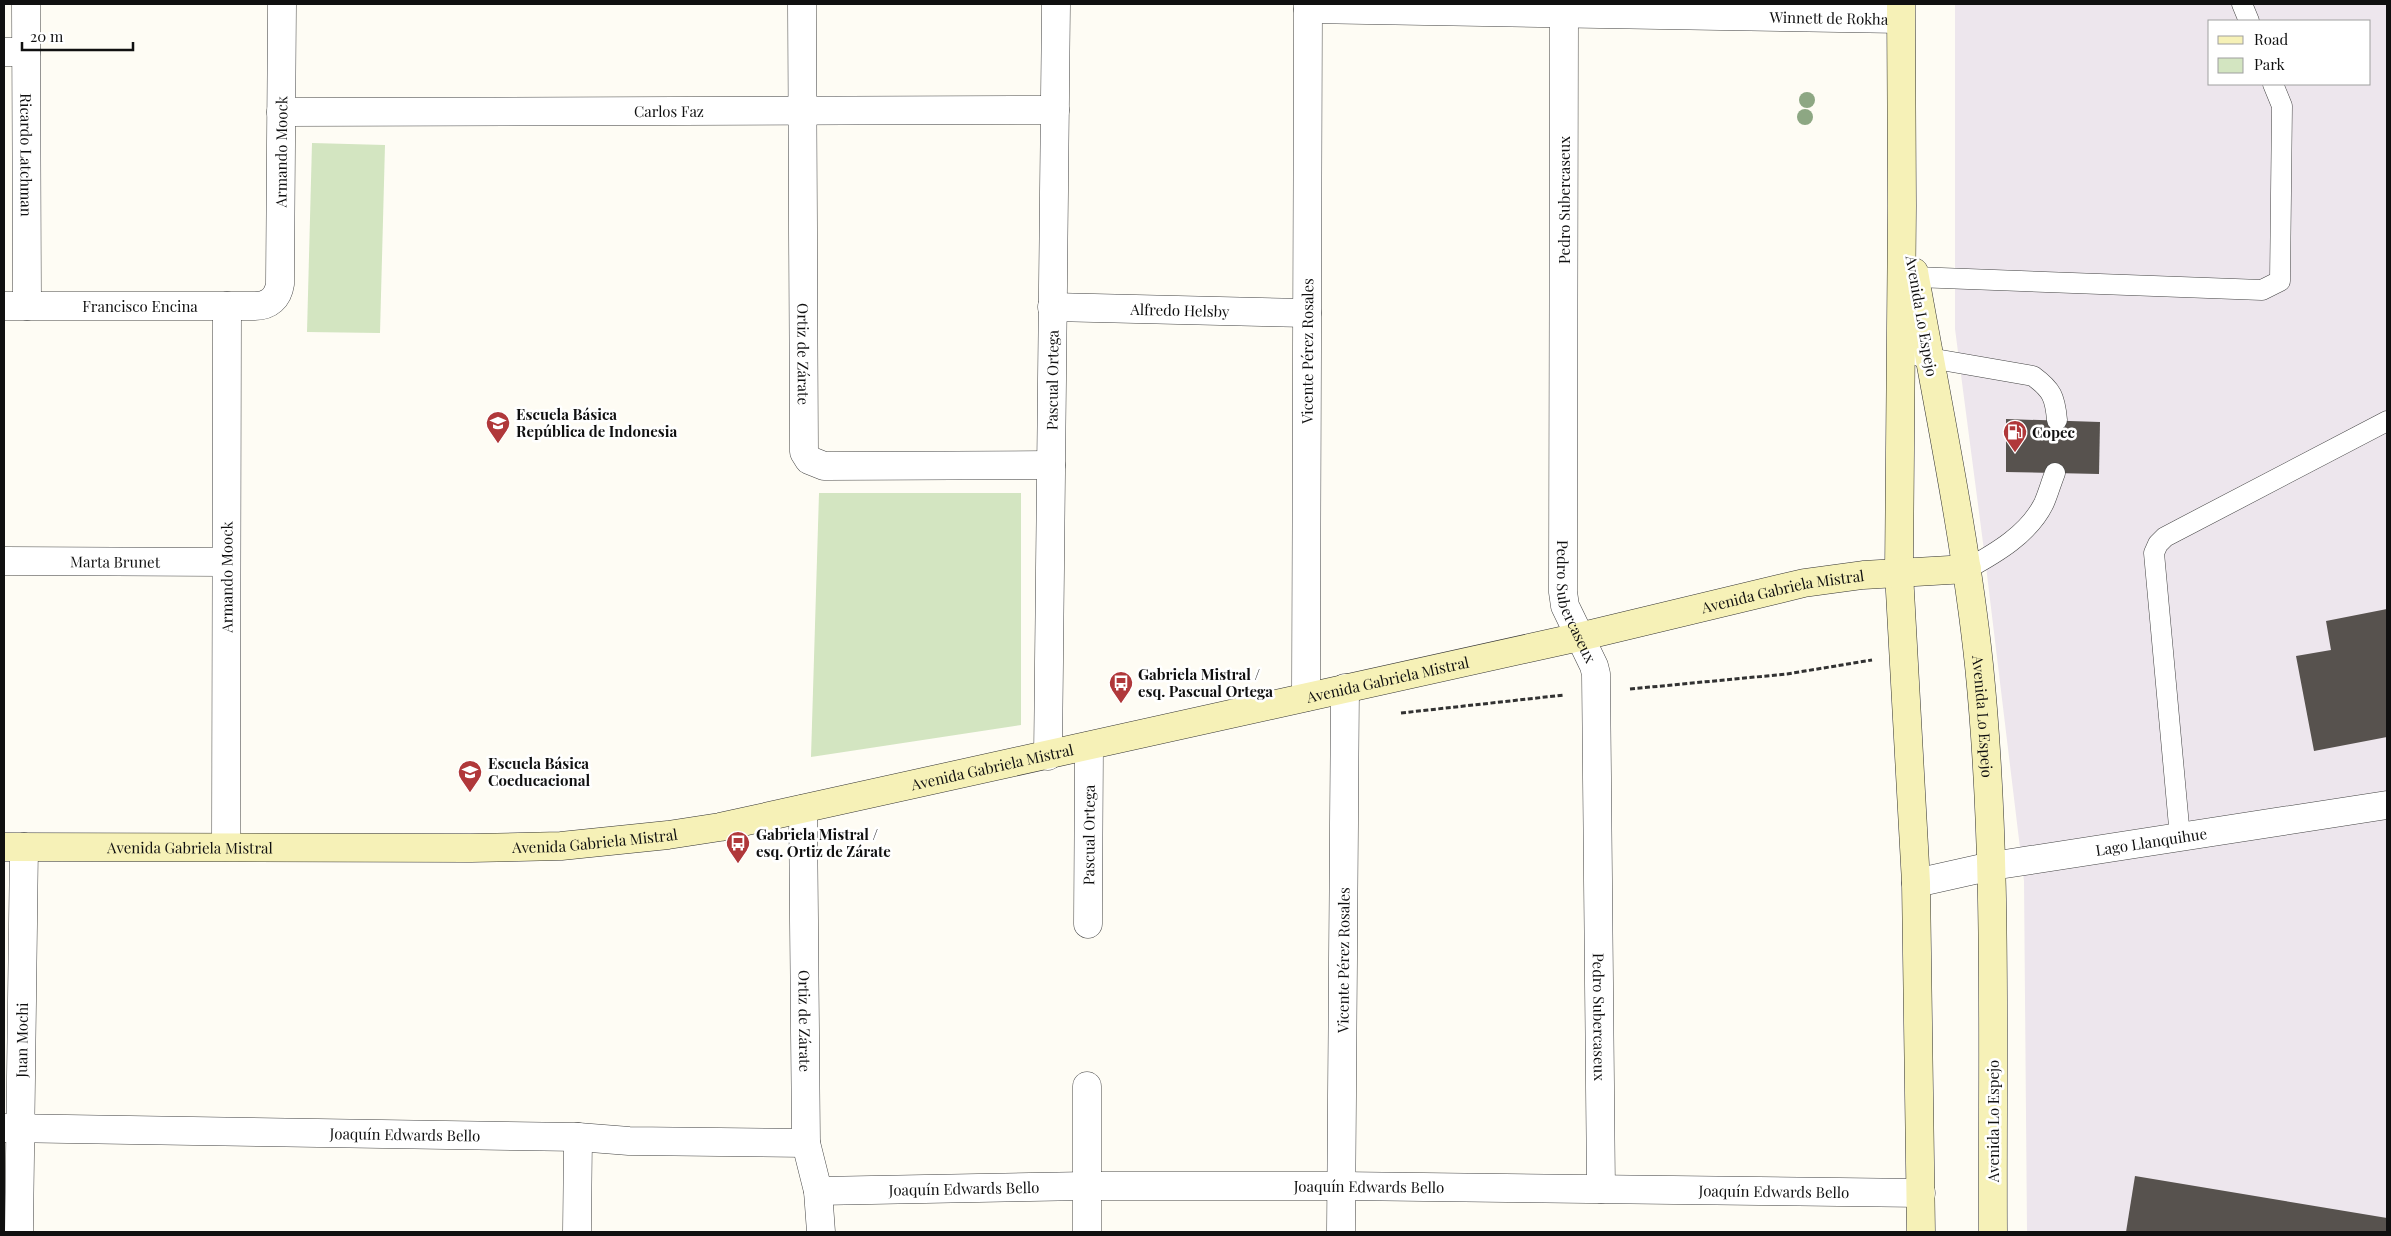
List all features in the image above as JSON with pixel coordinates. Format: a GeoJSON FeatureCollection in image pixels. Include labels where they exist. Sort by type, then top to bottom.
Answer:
{"type":"FeatureCollection","features":[{"type":"Feature","properties":{"kind":"main road","name":"Avenida Lo Espejo"},"geometry":{"type":"LineString","coordinates":[[1901,12],[1902,206],[1899,573],[1916,883],[1921,1232]]}},
{"type":"Feature","properties":{"kind":"main road","name":"Avenida Lo Espejo"},"geometry":{"type":"LineString","coordinates":[[1902,206],[1967,569],[1986,757],[1992,866],[1993,1232]]}},
{"type":"Feature","properties":{"kind":"main road","name":"Avenida Gabriela Mistral"},"geometry":{"type":"LineString","coordinates":[[14,847],[471,848],[561,846],[668,835],[803,809],[1048,756],[1804,583],[1840,577],[1967,569]]}},
{"type":"Feature","properties":{"kind":"street","name":"Ricardo Latchman"},"geometry":{"type":"LineString","coordinates":[[15,306],[15,52],[26,4]]}},
{"type":"Feature","properties":{"kind":"street","name":"Armando Moock"},"geometry":{"type":"LineString","coordinates":[[274,299],[280,284],[282,4]]}},
{"type":"Feature","properties":{"kind":"street","name":"Ortiz de Zárate"},"geometry":{"type":"LineString","coordinates":[[802,4],[804,452],[809,460],[824,466],[1050,465]]}},
{"type":"Feature","properties":{"kind":"street","name":"Pascual Ortega"},"geometry":{"type":"LineString","coordinates":[[1048,756],[1056,4]]}},
{"type":"Feature","properties":{"kind":"street","name":"Winnett de Rokha"},"geometry":{"type":"LineString","coordinates":[[1308,6],[1564,13],[1901,12]]}},
{"type":"Feature","properties":{"kind":"street","name":"Vicente Pérez Rosales"},"geometry":{"type":"LineString","coordinates":[[1306,697],[1308,6]]}},
{"type":"Feature","properties":{"kind":"street","name":"Pedro Subercaseux"},"geometry":{"type":"LineString","coordinates":[[1564,13],[1563,592],[1565,606],[1596,674],[1600,1189]]}},
{"type":"Feature","properties":{"kind":"street","name":"Carlos Faz"},"geometry":{"type":"LineString","coordinates":[[281,112],[1055,110]]}},
{"type":"Feature","properties":{"kind":"street","name":"Francisco Encina"},"geometry":{"type":"LineString","coordinates":[[15,306],[262,306],[274,299]]}},
{"type":"Feature","properties":{"kind":"street","name":"Armando Moock"},"geometry":{"type":"LineString","coordinates":[[226,848],[227,306]]}},
{"type":"Feature","properties":{"kind":"street","name":"Alfredo Helsby"},"geometry":{"type":"LineString","coordinates":[[1052,307],[1307,313]]}},
{"type":"Feature","properties":{"kind":"street","name":"Marta Brunet"},"geometry":{"type":"LineString","coordinates":[[4,561],[226,562]]}},
{"type":"Feature","properties":{"kind":"street","name":"Vicente Pérez Rosales"},"geometry":{"type":"LineString","coordinates":[[1341,1232],[1345,688]]}},
{"type":"Feature","properties":{"kind":"street","name":"Pascual Ortega"},"geometry":{"type":"LineString","coordinates":[[1088,924],[1089,746]]}},
{"type":"Feature","properties":{"kind":"street","name":"Lago Llanquihue"},"geometry":{"type":"LineString","coordinates":[[1916,883],[1992,866],[2387,805]]}},
{"type":"Feature","properties":{"kind":"street","name":"Ortiz de Zárate"},"geometry":{"type":"LineString","coordinates":[[803,809],[806,1143],[818,1191],[821,1232]]}},
{"type":"Feature","properties":{"kind":"street","name":"Juan Mochi"},"geometry":{"type":"LineString","coordinates":[[14,847],[12,1128],[20,1232]]}},
{"type":"Feature","properties":{"kind":"street"},"geometry":{"type":"LineString","coordinates":[[1087,1086],[1087,1232]]}},
{"type":"Feature","properties":{"kind":"street","name":"Joaquín Edwards Bello"},"geometry":{"type":"LineString","coordinates":[[12,1128],[578,1137],[629,1141],[806,1143]]}},
{"type":"Feature","properties":{"kind":"street"},"geometry":{"type":"LineString","coordinates":[[577,1232],[578,1137]]}},
{"type":"Feature","properties":{"kind":"street","name":"Joaquín Edwards Bello"},"geometry":{"type":"LineString","coordinates":[[818,1191],[1087,1186],[1342,1186],[1921,1193]]}},
{"type":"Feature","properties":{"kind":"lane"},"geometry":{"type":"LineString","coordinates":[[2242,4],[2249,20]]}},
{"type":"Feature","properties":{"kind":"lane"},"geometry":{"type":"LineString","coordinates":[[1915,277],[2262,290],[2280,281],[2282,106],[2273,85]]}},
{"type":"Feature","properties":{"kind":"lane"},"geometry":{"type":"LineString","coordinates":[[1901,354],[2033,376],[2046,386],[2051,393],[2055,402],[2057,420]]}},
{"type":"Feature","properties":{"kind":"lane"},"geometry":{"type":"LineString","coordinates":[[2180,837],[2154,553],[2158,544],[2165,537],[2387,421]]}},
{"type":"Feature","properties":{"kind":"lane"},"geometry":{"type":"LineString","coordinates":[[1967,569],[1996,554],[2023,532],[2044,504],[2055,473]]}},
{"type":"Feature","properties":{"kind":"shaded area"},"geometry":{"type":"Polygon","coordinates":[[[1955,4],[2387,4],[2387,1232],[2027,1232],[2024,881],[1955,329],[1955,4]]]}},
{"type":"Feature","properties":{"kind":"green space"},"geometry":{"type":"Polygon","coordinates":[[[312,143],[385,145],[380,333],[307,332],[312,143]]]}},
{"type":"Feature","properties":{"kind":"green space"},"geometry":{"type":"Polygon","coordinates":[[[819,493],[1021,493],[1021,725],[811,757],[819,493]]]}},
{"type":"Feature","properties":{"kind":"building"},"geometry":{"type":"Polygon","coordinates":[[[2006,419],[2100,422],[2099,474],[2006,472],[2006,419]]]}},
{"type":"Feature","properties":{"kind":"building"},"geometry":{"type":"Polygon","coordinates":[[[2387,609],[2387,737],[2314,751],[2296,656],[2331,650],[2326,621],[2387,609]]]}},
{"type":"Feature","properties":{"kind":"building"},"geometry":{"type":"Polygon","coordinates":[[[2135,1176],[2387,1218],[2387,1232],[2126,1232],[2135,1176]]]}},
{"type":"Feature","properties":{"kind":"place","name":"Escuela Básica República de Indonesia"},"geometry":{"type":"Point","coordinates":[498,444]}},
{"type":"Feature","properties":{"kind":"place","name":"Copec"},"geometry":{"type":"Point","coordinates":[2015,453]}},
{"type":"Feature","properties":{"kind":"place","name":"Gabriela Mistral / esq. Pascual Ortega"},"geometry":{"type":"Point","coordinates":[1121,704]}},
{"type":"Feature","properties":{"kind":"place","name":"Escuela Básica Coeducacional"},"geometry":{"type":"Point","coordinates":[470,793]}},
{"type":"Feature","properties":{"kind":"place","name":"Gabriela Mistral / esq. Ortiz de Zárate"},"geometry":{"type":"Point","coordinates":[738,864]}}]}
